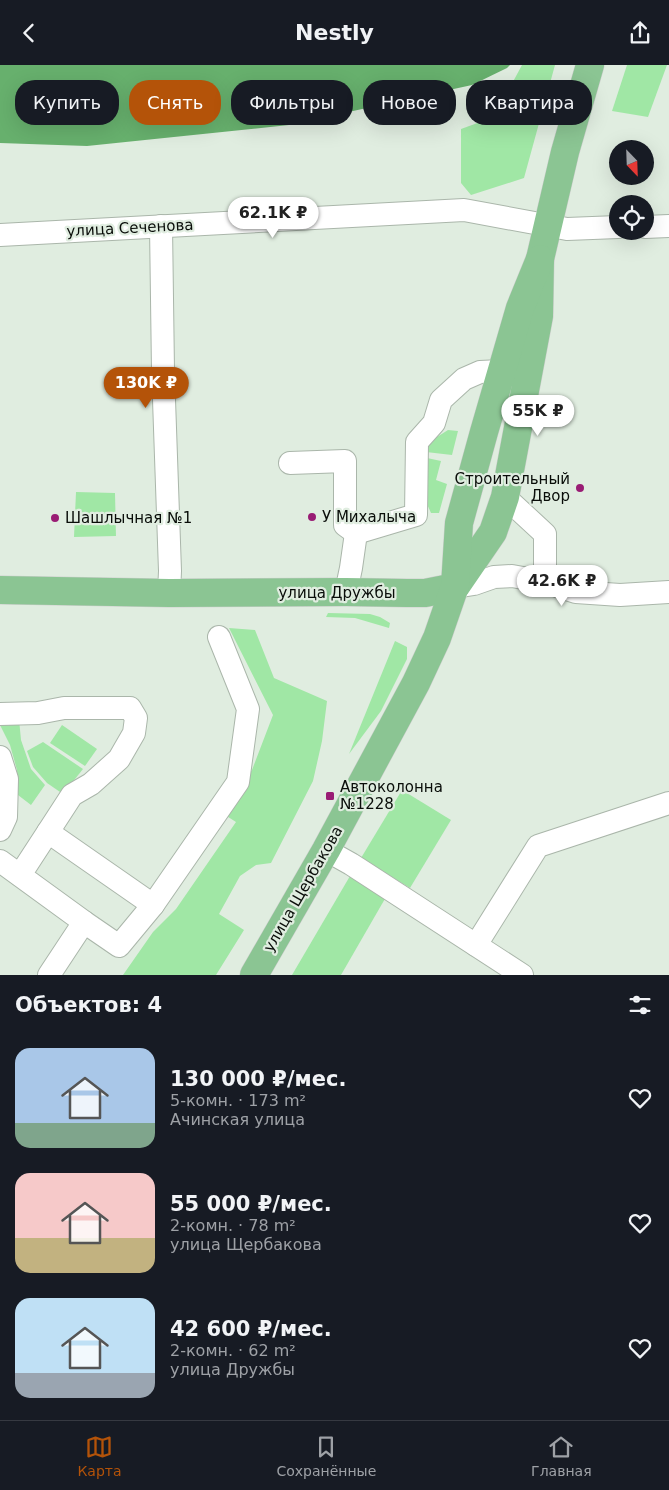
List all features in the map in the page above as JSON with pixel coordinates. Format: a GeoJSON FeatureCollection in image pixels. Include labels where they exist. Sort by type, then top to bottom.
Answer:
{"type":"FeatureCollection","features":[{"type":"Feature","properties":{"kind":"main road","name":"улица Щербакова"},"geometry":{"type":"LineString","coordinates":[[455,587],[459,523],[520,307],[540,259],[565,152],[590,65]]}},
{"type":"Feature","properties":{"kind":"main road","name":"улица Щербакова"},"geometry":{"type":"LineString","coordinates":[[254,975],[326,850],[416,683],[437,638],[455,587],[493,532],[504,497],[539,316],[540,259]]}},
{"type":"Feature","properties":{"kind":"main road","name":"улица Дружбы"},"geometry":{"type":"LineString","coordinates":[[0,590],[169,593],[426,593],[455,587]]}},
{"type":"Feature","properties":{"kind":"street","name":"улица Сеченова"},"geometry":{"type":"LineString","coordinates":[[0,235],[464,210],[567,229],[609,227]]}},
{"type":"Feature","properties":{"kind":"street"},"geometry":{"type":"LineString","coordinates":[[161,226],[163,371],[170,564],[169,593]]}},
{"type":"Feature","properties":{"kind":"street"},"geometry":{"type":"LineString","coordinates":[[654,227],[669,226]]}},
{"type":"Feature","properties":{"kind":"street"},"geometry":{"type":"LineString","coordinates":[[356,533],[416,515],[417,443],[434,423],[441,400],[464,379],[480,372],[501,371]]}},
{"type":"Feature","properties":{"kind":"street"},"geometry":{"type":"LineString","coordinates":[[290,463],[345,461],[345,525],[356,533]]}},
{"type":"Feature","properties":{"kind":"street"},"geometry":{"type":"LineString","coordinates":[[504,497],[545,534],[545,582]]}},
{"type":"Feature","properties":{"kind":"street"},"geometry":{"type":"LineString","coordinates":[[346,592],[356,533]]}},
{"type":"Feature","properties":{"kind":"street","name":"улица Дружбы"},"geometry":{"type":"LineString","coordinates":[[455,587],[474,584],[494,577],[512,576],[545,582],[576,592],[620,595],[669,592]]}},
{"type":"Feature","properties":{"kind":"street"},"geometry":{"type":"LineString","coordinates":[[0,861],[119,946],[152,905],[238,782],[248,709],[219,637]]}},
{"type":"Feature","properties":{"kind":"street"},"geometry":{"type":"LineString","coordinates":[[0,713],[38,713],[64,708],[130,708],[136,718],[134,733],[119,759],[91,784],[72,795],[20,875]]}},
{"type":"Feature","properties":{"kind":"street"},"geometry":{"type":"LineString","coordinates":[[0,757],[7,779],[6,817],[0,830]]}},
{"type":"Feature","properties":{"kind":"street"},"geometry":{"type":"LineString","coordinates":[[476,945],[538,847],[669,803]]}},
{"type":"Feature","properties":{"kind":"street"},"geometry":{"type":"LineString","coordinates":[[48,832],[152,905]]}},
{"type":"Feature","properties":{"kind":"street"},"geometry":{"type":"LineString","coordinates":[[326,850],[351,864],[522,975]]}},
{"type":"Feature","properties":{"kind":"street"},"geometry":{"type":"LineString","coordinates":[[49,975],[84,922]]}},
{"type":"Feature","properties":{"kind":"shaded area"},"geometry":{"type":"Polygon","coordinates":[[[0,65],[510,65],[482,80],[466,80],[466,86],[456,88],[456,80],[363,80],[363,109],[353,111],[353,80],[231,80],[231,125],[289,125],[87,146],[0,143],[0,65]]]}},
{"type":"Feature","properties":{"kind":"shaded area"},"geometry":{"type":"Polygon","coordinates":[[[522,65],[555,65],[551,80],[514,80],[522,65]]]}},
{"type":"Feature","properties":{"kind":"shaded area"},"geometry":{"type":"Polygon","coordinates":[[[627,65],[667,65],[648,117],[612,111],[627,65]]]}},
{"type":"Feature","properties":{"kind":"shaded area"},"geometry":{"type":"Polygon","coordinates":[[[472,125],[539,125],[524,178],[471,195],[461,183],[461,129],[472,125]]]}},
{"type":"Feature","properties":{"kind":"shaded area"},"geometry":{"type":"Polygon","coordinates":[[[448,430],[458,431],[452,455],[426,452],[426,444],[448,430]]]}},
{"type":"Feature","properties":{"kind":"shaded area"},"geometry":{"type":"Polygon","coordinates":[[[427,458],[441,461],[436,480],[447,484],[439,513],[431,513],[427,504],[427,458]]]}},
{"type":"Feature","properties":{"kind":"shaded area"},"geometry":{"type":"Polygon","coordinates":[[[76,492],[115,493],[116,536],[74,537],[76,492]]]}},
{"type":"Feature","properties":{"kind":"shaded area"},"geometry":{"type":"Polygon","coordinates":[[[328,613],[370,614],[390,623],[389,628],[355,618],[326,617],[328,613]]]}},
{"type":"Feature","properties":{"kind":"shaded area"},"geometry":{"type":"Polygon","coordinates":[[[229,628],[255,630],[274,678],[327,701],[322,741],[313,781],[271,863],[256,865],[240,876],[219,914],[244,930],[216,975],[123,975],[153,932],[176,909],[236,822],[225,815],[252,770],[273,715],[229,628]]]}},
{"type":"Feature","properties":{"kind":"shaded area"},"geometry":{"type":"Polygon","coordinates":[[[395,641],[407,647],[407,659],[381,711],[349,754],[395,641]]]}},
{"type":"Feature","properties":{"kind":"shaded area"},"geometry":{"type":"Polygon","coordinates":[[[19,719],[21,740],[31,769],[45,785],[31,805],[18,795],[17,770],[10,745],[0,725],[19,719]]]}},
{"type":"Feature","properties":{"kind":"shaded area"},"geometry":{"type":"Polygon","coordinates":[[[62,725],[97,749],[85,766],[50,743],[62,725]]]}},
{"type":"Feature","properties":{"kind":"shaded area"},"geometry":{"type":"Polygon","coordinates":[[[43,742],[83,769],[63,794],[47,783],[33,767],[27,751],[43,742]]]}},
{"type":"Feature","properties":{"kind":"shaded area"},"geometry":{"type":"Polygon","coordinates":[[[402,790],[451,820],[410,888],[361,858],[402,790]]]}},
{"type":"Feature","properties":{"kind":"shaded area"},"geometry":{"type":"Polygon","coordinates":[[[350,876],[386,897],[341,975],[292,975],[350,876]]]}},
{"type":"Feature","properties":{"kind":"place","name":"Строительный Двор"},"geometry":{"type":"Point","coordinates":[580,488]}},
{"type":"Feature","properties":{"kind":"place","name":"У Михалыча"},"geometry":{"type":"Point","coordinates":[312,517]}},
{"type":"Feature","properties":{"kind":"place","name":"Шашлычная №1"},"geometry":{"type":"Point","coordinates":[55,518]}},
{"type":"Feature","properties":{"kind":"place","name":"Автоколонна №1228"},"geometry":{"type":"Point","coordinates":[330,796]}}]}
